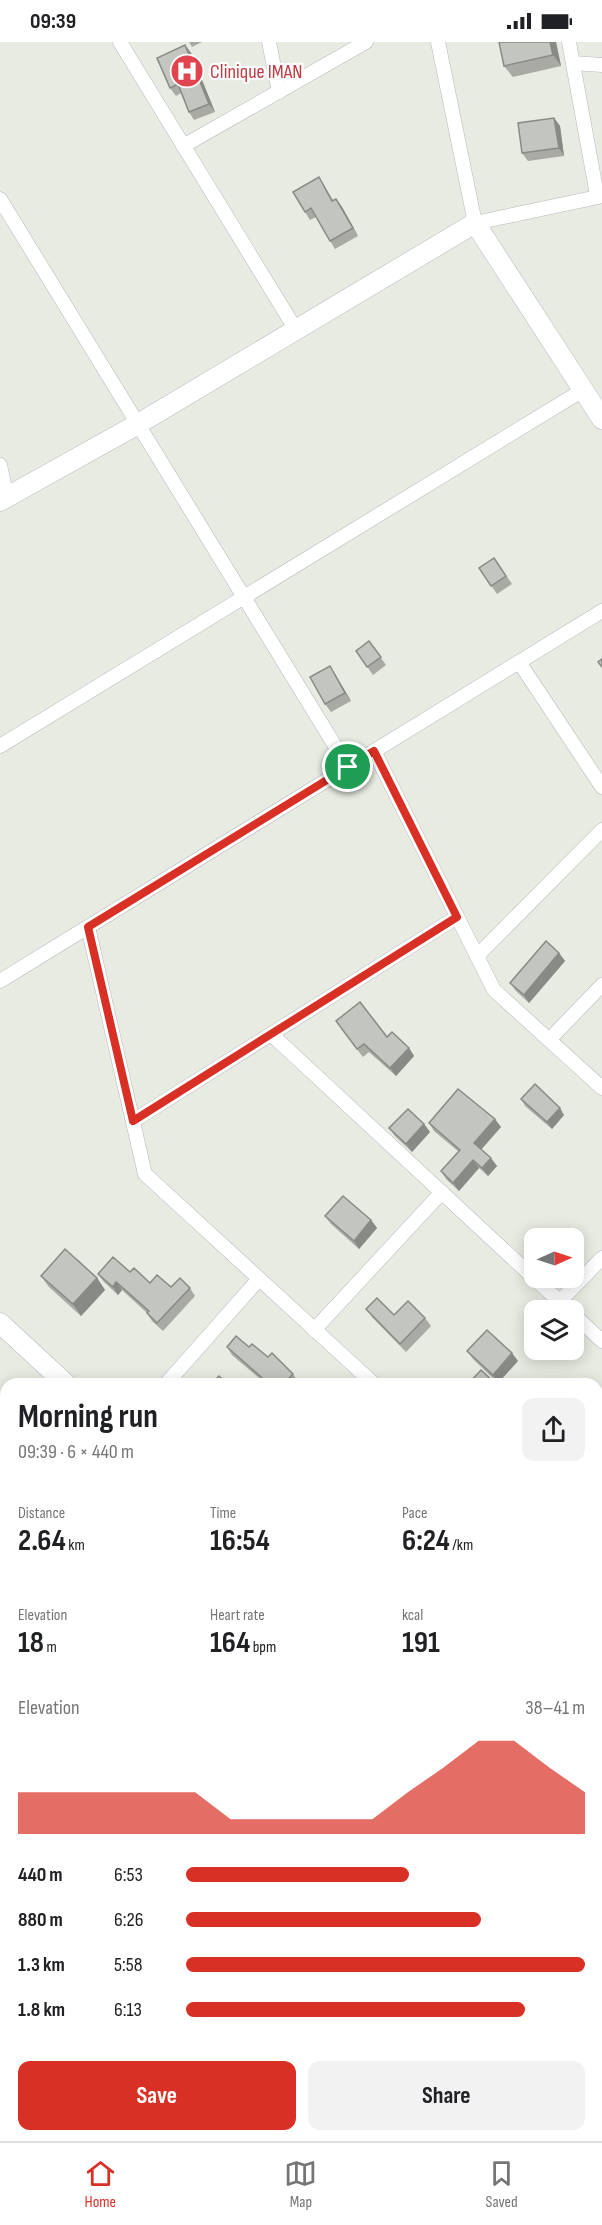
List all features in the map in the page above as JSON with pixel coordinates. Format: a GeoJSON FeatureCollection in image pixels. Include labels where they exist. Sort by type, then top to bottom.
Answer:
{"type":"FeatureCollection","features":[{"type":"Feature","properties":{"kind":"street"},"geometry":{"type":"LineString","coordinates":[[120,42],[296,330]]}},
{"type":"Feature","properties":{"kind":"street"},"geometry":{"type":"LineString","coordinates":[[269,42],[279,92]]}},
{"type":"Feature","properties":{"kind":"street"},"geometry":{"type":"LineString","coordinates":[[183,146],[366,42]]}},
{"type":"Feature","properties":{"kind":"street"},"geometry":{"type":"LineString","coordinates":[[438,42],[475,223],[602,419]]}},
{"type":"Feature","properties":{"kind":"street"},"geometry":{"type":"LineString","coordinates":[[0,465],[3,500],[138,424],[475,223],[599,195],[569,42]]}},
{"type":"Feature","properties":{"kind":"street"},"geometry":{"type":"LineString","coordinates":[[573,63],[602,65]]}},
{"type":"Feature","properties":{"kind":"street"},"geometry":{"type":"LineString","coordinates":[[0,199],[348,767]]}},
{"type":"Feature","properties":{"kind":"street"},"geometry":{"type":"LineString","coordinates":[[0,746],[583,390]]}},
{"type":"Feature","properties":{"kind":"street"},"geometry":{"type":"LineString","coordinates":[[0,981],[602,611]]}},
{"type":"Feature","properties":{"kind":"street"},"geometry":{"type":"LineString","coordinates":[[519,662],[602,787]]}},
{"type":"Feature","properties":{"kind":"street"},"geometry":{"type":"LineString","coordinates":[[374,751],[494,990],[602,1088]]}},
{"type":"Feature","properties":{"kind":"street"},"geometry":{"type":"LineString","coordinates":[[477,956],[602,830]]}},
{"type":"Feature","properties":{"kind":"street"},"geometry":{"type":"LineString","coordinates":[[133,1121],[457,917]]}},
{"type":"Feature","properties":{"kind":"street"},"geometry":{"type":"LineString","coordinates":[[88,927],[145,1174],[367,1378]]}},
{"type":"Feature","properties":{"kind":"street"},"geometry":{"type":"LineString","coordinates":[[549,1040],[602,985]]}},
{"type":"Feature","properties":{"kind":"street"},"geometry":{"type":"LineString","coordinates":[[272,1034],[524,1269]]}},
{"type":"Feature","properties":{"kind":"street"},"geometry":{"type":"LineString","coordinates":[[314,1329],[442,1192]]}},
{"type":"Feature","properties":{"kind":"street"},"geometry":{"type":"LineString","coordinates":[[574,1300],[602,1258]]}},
{"type":"Feature","properties":{"kind":"street"},"geometry":{"type":"LineString","coordinates":[[171,1378],[259,1279]]}},
{"type":"Feature","properties":{"kind":"street"},"geometry":{"type":"LineString","coordinates":[[545,1288],[558,1300]]}},
{"type":"Feature","properties":{"kind":"street"},"geometry":{"type":"LineString","coordinates":[[0,1323],[60,1378]]}},
{"type":"Feature","properties":{"kind":"street"},"geometry":{"type":"LineString","coordinates":[[584,1324],[602,1341]]}},
{"type":"Feature","properties":{"kind":"building"},"geometry":{"type":"Polygon","coordinates":[[[499,42],[550,42],[553,55],[504,66],[499,42]]]}},
{"type":"Feature","properties":{"kind":"building"},"geometry":{"type":"Polygon","coordinates":[[[185,45],[209,104],[189,112],[178,84],[170,88],[157,58],[185,45]]]}},
{"type":"Feature","properties":{"kind":"building"},"geometry":{"type":"Polygon","coordinates":[[[554,118],[559,148],[522,153],[518,123],[554,118]]]}},
{"type":"Feature","properties":{"kind":"building"},"geometry":{"type":"Polygon","coordinates":[[[319,177],[332,201],[336,199],[353,228],[330,241],[311,208],[305,212],[293,192],[319,177]]]}},
{"type":"Feature","properties":{"kind":"building"},"geometry":{"type":"Polygon","coordinates":[[[494,558],[506,576],[491,586],[479,568],[494,558]]]}},
{"type":"Feature","properties":{"kind":"building"},"geometry":{"type":"Polygon","coordinates":[[[369,641],[381,657],[367,667],[356,651],[369,641]]]}},
{"type":"Feature","properties":{"kind":"building"},"geometry":{"type":"Polygon","coordinates":[[[330,666],[345,693],[325,704],[310,677],[330,666]]]}},
{"type":"Feature","properties":{"kind":"building"},"geometry":{"type":"Polygon","coordinates":[[[546,941],[559,953],[524,995],[510,983],[546,941]]]}},
{"type":"Feature","properties":{"kind":"building"},"geometry":{"type":"Polygon","coordinates":[[[360,1002],[387,1037],[392,1032],[409,1048],[390,1068],[364,1044],[357,1049],[336,1021],[360,1002]]]}},
{"type":"Feature","properties":{"kind":"building"},"geometry":{"type":"Polygon","coordinates":[[[535,1084],[560,1108],[547,1122],[521,1099],[535,1084]]]}},
{"type":"Feature","properties":{"kind":"building"},"geometry":{"type":"Polygon","coordinates":[[[458,1089],[495,1119],[474,1143],[491,1158],[482,1168],[473,1160],[453,1183],[441,1171],[460,1150],[429,1123],[458,1089]]]}},
{"type":"Feature","properties":{"kind":"building"},"geometry":{"type":"Polygon","coordinates":[[[408,1109],[424,1124],[406,1144],[389,1128],[408,1109]]]}},
{"type":"Feature","properties":{"kind":"building"},"geometry":{"type":"Polygon","coordinates":[[[343,1196],[371,1220],[354,1241],[325,1216],[343,1196]]]}},
{"type":"Feature","properties":{"kind":"building"},"geometry":{"type":"Polygon","coordinates":[[[65,1249],[97,1278],[73,1304],[41,1276],[65,1249]]]}},
{"type":"Feature","properties":{"kind":"building"},"geometry":{"type":"Polygon","coordinates":[[[113,1257],[130,1272],[134,1268],[150,1283],[157,1275],[171,1287],[180,1278],[190,1288],[157,1323],[147,1313],[149,1311],[116,1282],[113,1287],[98,1274],[113,1257]]]}},
{"type":"Feature","properties":{"kind":"building"},"geometry":{"type":"Polygon","coordinates":[[[377,1298],[394,1315],[408,1301],[425,1318],[400,1344],[366,1309],[377,1298]]]}},
{"type":"Feature","properties":{"kind":"building"},"geometry":{"type":"Polygon","coordinates":[[[487,1330],[512,1353],[493,1375],[467,1351],[487,1330]]]}},
{"type":"Feature","properties":{"kind":"building"},"geometry":{"type":"Polygon","coordinates":[[[236,1336],[249,1347],[252,1344],[268,1357],[272,1353],[293,1374],[289,1378],[262,1378],[227,1347],[236,1336]]]}},
{"type":"Feature","properties":{"kind":"building"},"geometry":{"type":"Polygon","coordinates":[[[481,1370],[490,1378],[474,1378],[481,1370]]]}},
{"type":"Feature","properties":{"kind":"place","name":"Clinique IMAN"},"geometry":{"type":"Point","coordinates":[187,71]}},
{"type":"Feature","properties":{"kind":"route"},"geometry":{"type":"LineString","coordinates":[[374,751],[457,917],[133,1121],[88,927],[348,767],[374,751]]}}]}
